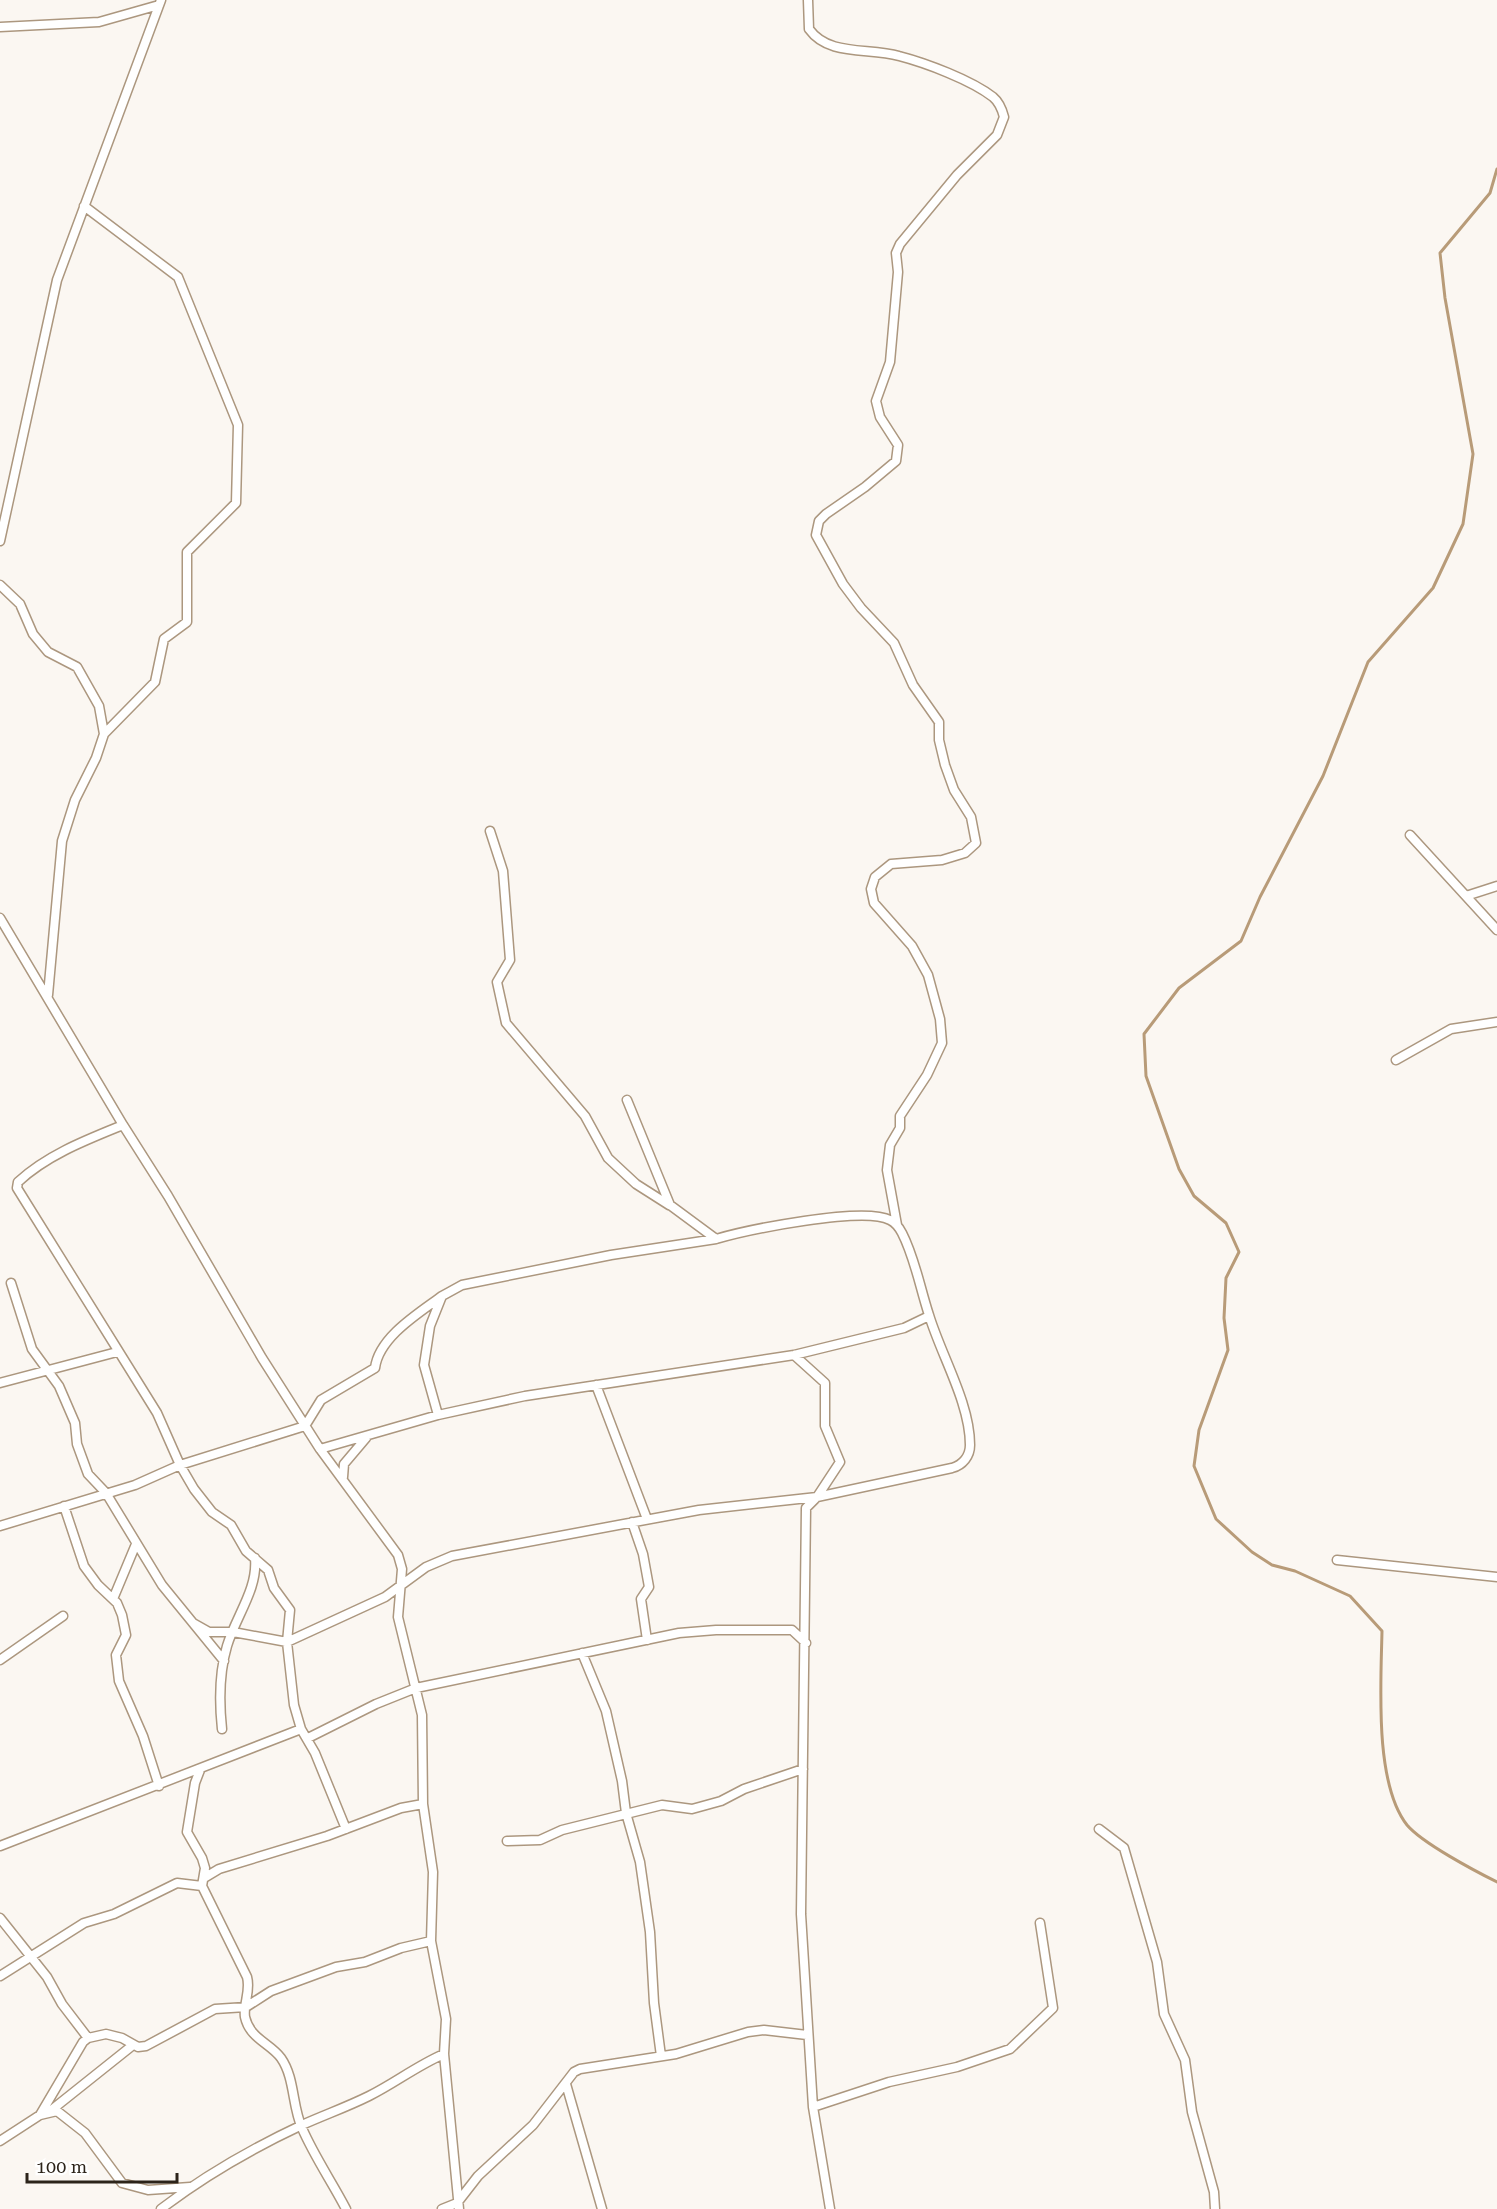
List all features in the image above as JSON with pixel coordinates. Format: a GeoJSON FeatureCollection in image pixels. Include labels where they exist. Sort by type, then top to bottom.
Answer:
{"type":"FeatureCollection","features":[{"type":"Feature","properties":{"kind":"street"},"geometry":{"type":"LineString","coordinates":[[193,1623],[209,1632],[233,1632],[287,1642],[386,1598],[426,1567],[452,1556],[647,1519],[817,1497],[918,1473],[952,1468],[966,1458],[970,1446],[965,1415],[929,1316],[908,1247],[897,1225],[887,1170],[890,1145],[900,1128],[900,1116],[927,1075],[942,1043],[940,1019],[928,975],[912,946],[874,903],[871,889],[875,877],[891,864],[942,860],[965,853],[976,843],[971,817],[954,790],[945,765],[939,740],[939,723],[913,685],[894,643],[861,608],[843,584],[816,535],[819,521],[826,514],[865,487],[898,456],[898,445],[880,417],[876,401],[890,362],[898,272],[896,253],[900,244],[957,175],[997,135],[1004,117],[993,97],[948,74],[900,56],[837,47],[819,41],[809,29],[808,0]]}},
{"type":"Feature","properties":{"kind":"street"},"geometry":{"type":"LineString","coordinates":[[0,27],[99,22],[160,3]]}},
{"type":"Feature","properties":{"kind":"street"},"geometry":{"type":"LineString","coordinates":[[0,542],[57,280],[160,3]]}},
{"type":"Feature","properties":{"kind":"street"},"geometry":{"type":"LineString","coordinates":[[48,996],[62,841],[75,801],[96,758],[104,734],[155,682],[164,639],[187,622],[187,552],[237,503],[238,425],[178,276],[84,206]]}},
{"type":"Feature","properties":{"kind":"street"},"geometry":{"type":"LineString","coordinates":[[0,585],[20,604],[33,634],[48,652],[76,667],[99,706],[104,734]]}},
{"type":"Feature","properties":{"kind":"street"},"geometry":{"type":"LineString","coordinates":[[490,831],[503,871],[510,960],[497,982],[506,1023],[585,1116],[608,1158],[636,1184],[670,1205],[716,1239]]}},
{"type":"Feature","properties":{"kind":"street"},"geometry":{"type":"LineString","coordinates":[[1410,835],[1497,930]]}},
{"type":"Feature","properties":{"kind":"street"},"geometry":{"type":"LineString","coordinates":[[1466,896],[1497,886]]}},
{"type":"Feature","properties":{"kind":"street"},"geometry":{"type":"LineString","coordinates":[[0,918],[168,1196],[262,1358],[320,1449],[343,1477],[398,1555],[402,1569],[398,1617],[422,1715],[423,1804],[432,1872],[431,1941],[446,2019],[444,2054],[458,2206]]}},
{"type":"Feature","properties":{"kind":"street"},"geometry":{"type":"LineString","coordinates":[[1396,1060],[1451,1029],[1497,1022]]}},
{"type":"Feature","properties":{"kind":"street"},"geometry":{"type":"LineString","coordinates":[[627,1100],[670,1205]]}},
{"type":"Feature","properties":{"kind":"street"},"geometry":{"type":"LineString","coordinates":[[123,1125],[75,1144],[25,1175],[18,1182],[17,1188],[157,1413],[180,1465],[203,1502],[231,1526],[246,1551],[268,1570],[274,1588],[290,1610],[287,1642],[294,1705],[301,1729],[308,1738],[346,1829]]}},
{"type":"Feature","properties":{"kind":"street"},"geometry":{"type":"LineString","coordinates":[[0,1526],[147,1480],[180,1465],[306,1426],[321,1400],[375,1368],[376,1356],[416,1314],[462,1285],[611,1256],[716,1239],[769,1226],[874,1216],[888,1219],[897,1225]]}},
{"type":"Feature","properties":{"kind":"street"},"geometry":{"type":"LineString","coordinates":[[11,1283],[32,1349],[59,1386],[75,1423],[77,1444],[88,1474],[106,1493],[162,1585],[224,1661]]}},
{"type":"Feature","properties":{"kind":"street"},"geometry":{"type":"LineString","coordinates":[[438,1414],[424,1365],[430,1326],[442,1296]]}},
{"type":"Feature","properties":{"kind":"street"},"geometry":{"type":"LineString","coordinates":[[320,1449],[438,1414],[525,1396],[794,1355],[904,1328],[929,1316]]}},
{"type":"Feature","properties":{"kind":"street"},"geometry":{"type":"LineString","coordinates":[[0,1383],[117,1352]]}},
{"type":"Feature","properties":{"kind":"street"},"geometry":{"type":"LineString","coordinates":[[794,1355],[825,1383],[825,1426],[840,1462],[817,1497],[806,1508],[806,1643],[802,1688],[801,1914],[807,2035],[813,2107],[830,2209]]}},
{"type":"Feature","properties":{"kind":"street"},"geometry":{"type":"LineString","coordinates":[[596,1385],[647,1519]]}},
{"type":"Feature","properties":{"kind":"street"},"geometry":{"type":"LineString","coordinates":[[343,1477],[344,1464],[366,1437]]}},
{"type":"Feature","properties":{"kind":"street"},"geometry":{"type":"LineString","coordinates":[[64,1506],[84,1566],[98,1585],[113,1599],[123,1615],[126,1635],[116,1655],[119,1681],[142,1736],[159,1786]]}},
{"type":"Feature","properties":{"kind":"street"},"geometry":{"type":"LineString","coordinates":[[632,1522],[643,1554],[649,1587],[641,1599],[647,1640]]}},
{"type":"Feature","properties":{"kind":"street"},"geometry":{"type":"LineString","coordinates":[[113,1599],[136,1544]]}},
{"type":"Feature","properties":{"kind":"street"},"geometry":{"type":"LineString","coordinates":[[222,1729],[219,1701],[224,1661],[256,1575],[255,1558]]}},
{"type":"Feature","properties":{"kind":"street"},"geometry":{"type":"LineString","coordinates":[[1337,1560],[1497,1577]]}},
{"type":"Feature","properties":{"kind":"street"},"geometry":{"type":"LineString","coordinates":[[0,1660],[63,1616]]}},
{"type":"Feature","properties":{"kind":"street"},"geometry":{"type":"LineString","coordinates":[[308,1738],[376,1704],[416,1688],[647,1640],[716,1630],[792,1630],[806,1643]]}},
{"type":"Feature","properties":{"kind":"street"},"geometry":{"type":"LineString","coordinates":[[582,1653],[606,1711],[626,1814],[640,1862],[650,1932],[654,2003],[662,2056]]}},
{"type":"Feature","properties":{"kind":"street"},"geometry":{"type":"LineString","coordinates":[[0,1846],[301,1729]]}},
{"type":"Feature","properties":{"kind":"street"},"geometry":{"type":"LineString","coordinates":[[507,1841],[540,1840],[562,1830],[662,1805],[692,1809],[803,1769]]}},
{"type":"Feature","properties":{"kind":"street"},"geometry":{"type":"LineString","coordinates":[[200,1770],[186,1826],[190,1840],[202,1858],[203,1882],[247,1977],[249,1990],[246,2018],[260,2042],[273,2049],[282,2059],[292,2086],[300,2126],[346,2209]]}},
{"type":"Feature","properties":{"kind":"street"},"geometry":{"type":"LineString","coordinates":[[0,1976],[77,1926],[114,1914],[170,1886],[182,1882],[203,1882],[219,1869],[346,1829],[401,1808],[423,1804]]}},
{"type":"Feature","properties":{"kind":"street"},"geometry":{"type":"LineString","coordinates":[[1099,1829],[1124,1848],[1157,1962],[1164,2014],[1185,2060],[1192,2112],[1214,2192],[1215,2209]]}},
{"type":"Feature","properties":{"kind":"street"},"geometry":{"type":"LineString","coordinates":[[0,1918],[88,2038]]}},
{"type":"Feature","properties":{"kind":"street"},"geometry":{"type":"LineString","coordinates":[[813,2107],[889,2082],[957,2067],[1010,2049],[1053,2007],[1040,1923]]}},
{"type":"Feature","properties":{"kind":"street"},"geometry":{"type":"LineString","coordinates":[[44,2113],[82,2042],[88,2038],[106,2034],[122,2038],[133,2045],[146,2046],[215,2009],[246,2007],[271,1991],[336,1967],[365,1962],[401,1948],[431,1941]]}},
{"type":"Feature","properties":{"kind":"street"},"geometry":{"type":"LineString","coordinates":[[442,2209],[458,2206],[478,2176],[533,2125],[574,2072],[592,2065],[662,2056],[724,2042],[748,2032],[764,2030],[807,2035]]}},
{"type":"Feature","properties":{"kind":"street"},"geometry":{"type":"LineString","coordinates":[[0,2141],[44,2113],[133,2045]]}},
{"type":"Feature","properties":{"kind":"street"},"geometry":{"type":"LineString","coordinates":[[161,2209],[190,2187],[300,2126],[370,2096],[419,2065],[444,2054]]}},
{"type":"Feature","properties":{"kind":"street"},"geometry":{"type":"LineString","coordinates":[[566,2084],[602,2209]]}},
{"type":"Feature","properties":{"kind":"street"},"geometry":{"type":"LineString","coordinates":[[44,2113],[57,2111],[75,2123],[112,2166],[122,2183],[148,2190],[190,2187]]}},
{"type":"Feature","properties":{"kind":"waterway"},"geometry":{"type":"LineString","coordinates":[[1497,169],[1490,193],[1440,253],[1445,298],[1473,454],[1463,524],[1433,588],[1368,662],[1323,776],[1260,897],[1241,941],[1179,988],[1144,1034],[1146,1076],[1179,1169],[1194,1196],[1226,1223],[1239,1252],[1226,1278],[1224,1318],[1228,1350],[1199,1430],[1194,1466],[1216,1519],[1252,1552],[1272,1565],[1295,1571],[1350,1596],[1382,1631],[1381,1704],[1384,1759],[1396,1807],[1407,1825],[1424,1840],[1497,1882]]}}]}
